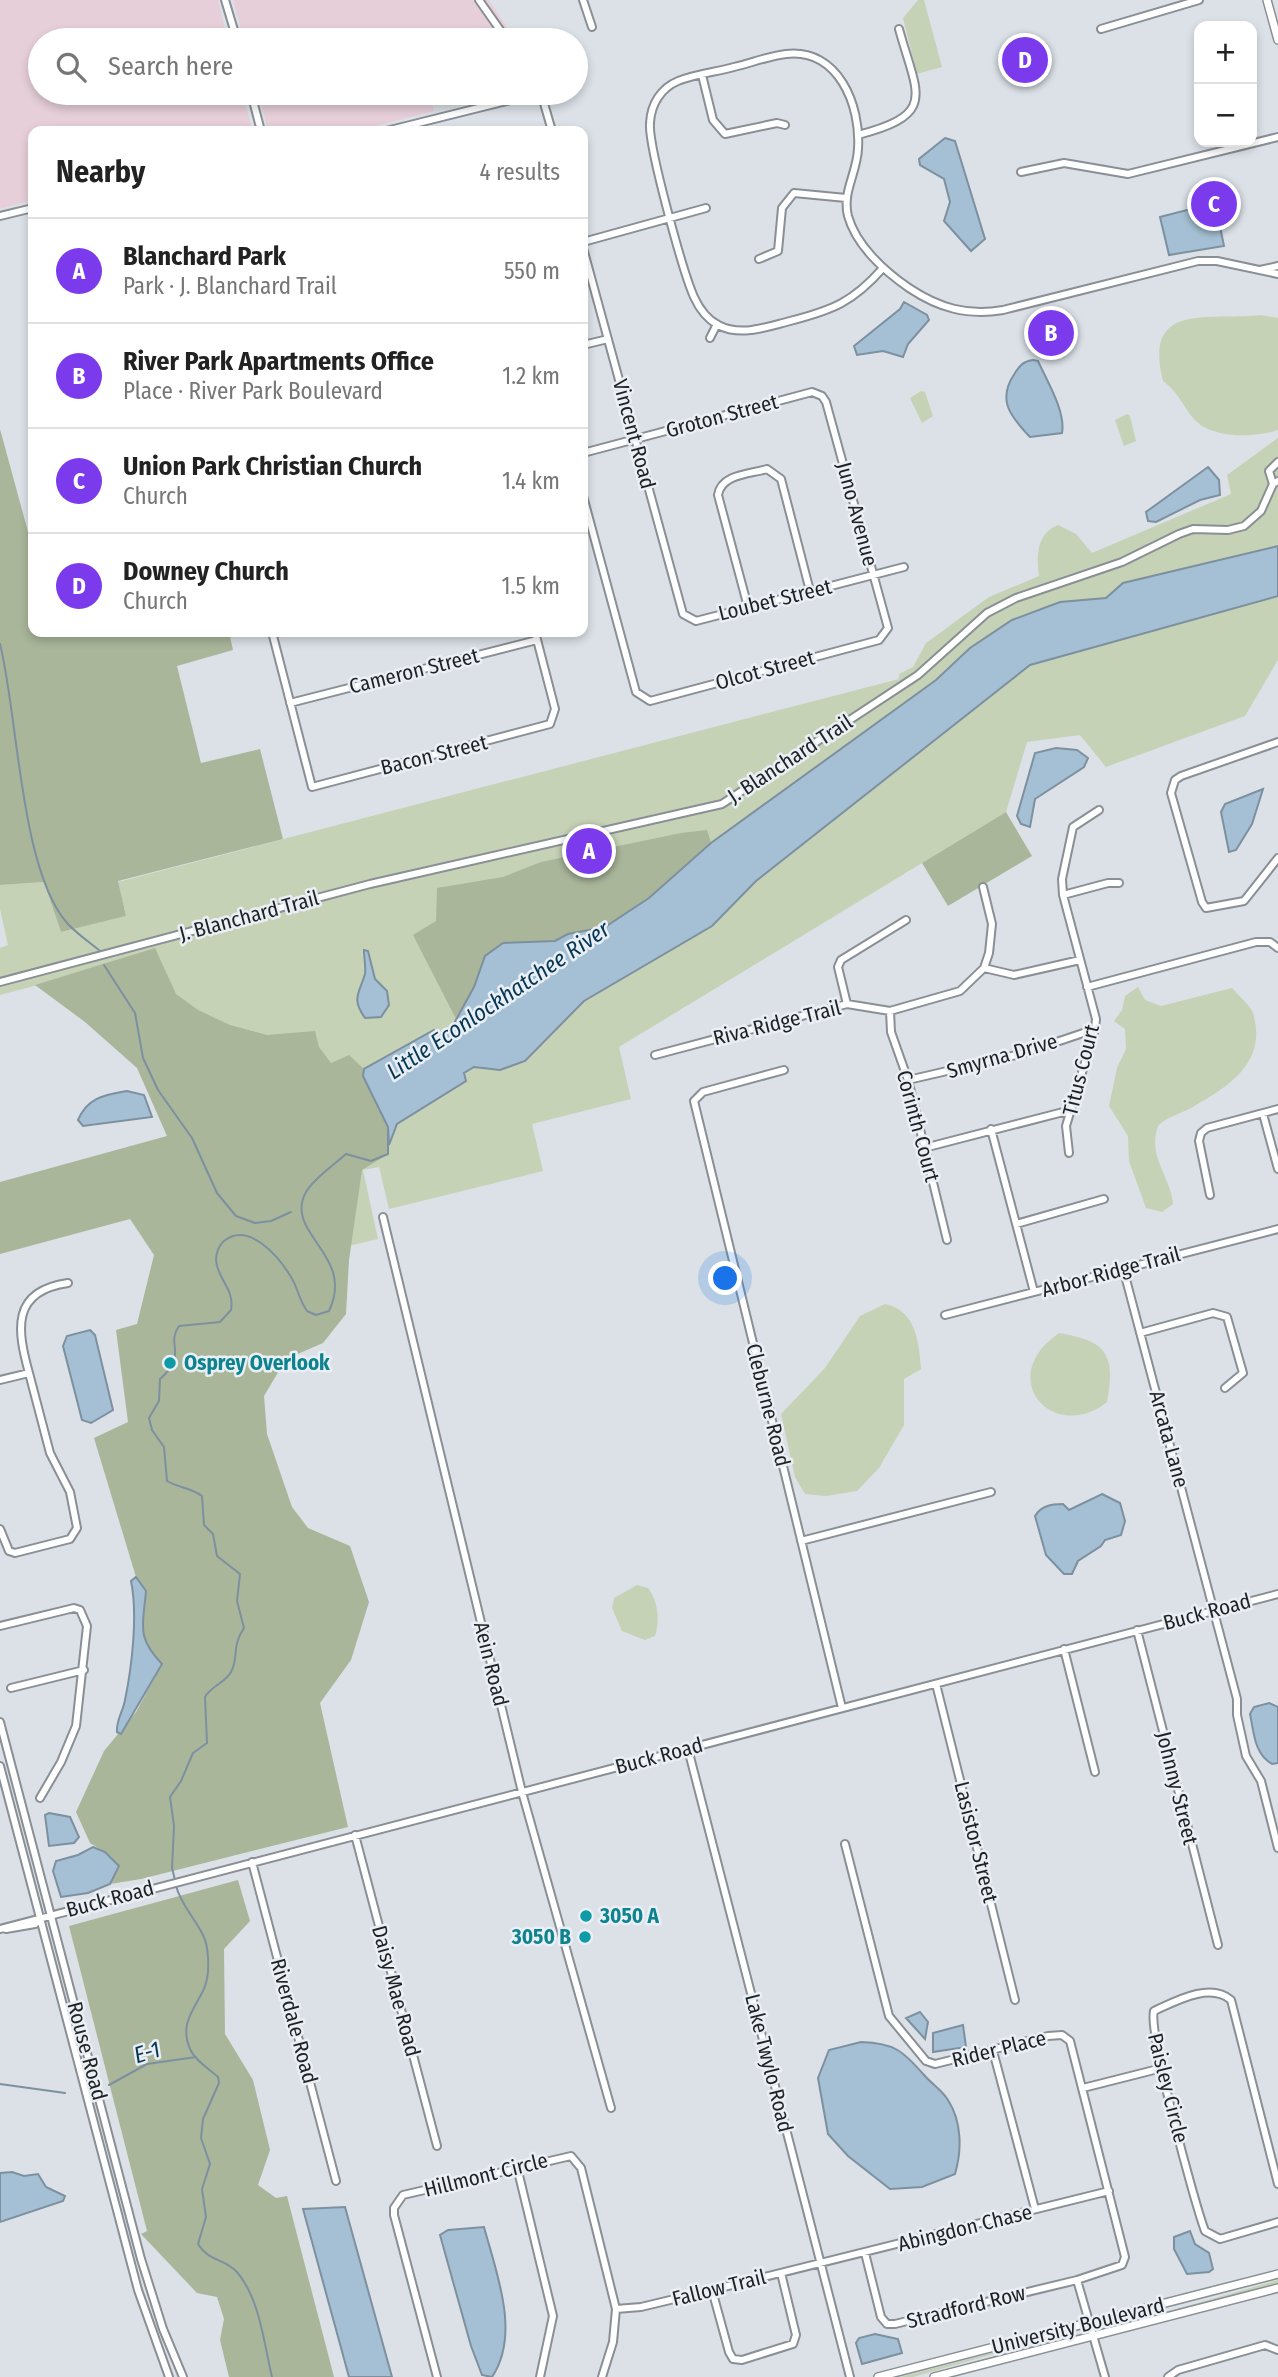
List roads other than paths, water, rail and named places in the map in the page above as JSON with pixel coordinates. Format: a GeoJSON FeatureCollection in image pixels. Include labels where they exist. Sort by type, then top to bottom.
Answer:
{"type":"FeatureCollection","features":[{"type":"Feature","properties":{"kind":"main road"},"geometry":{"type":"LineString","coordinates":[[1268,0],[1278,40]]}},
{"type":"Feature","properties":{"kind":"main road","name":"University Boulevard"},"geometry":{"type":"LineString","coordinates":[[878,2377],[1278,2274]]}},
{"type":"Feature","properties":{"kind":"main road","name":"University Boulevard"},"geometry":{"type":"LineString","coordinates":[[934,2377],[1278,2288]]}},
{"type":"Feature","properties":{"kind":"street"},"geometry":{"type":"LineString","coordinates":[[226,0],[234,28]]}},
{"type":"Feature","properties":{"kind":"street"},"geometry":{"type":"LineString","coordinates":[[479,0],[499,28]]}},
{"type":"Feature","properties":{"kind":"street"},"geometry":{"type":"LineString","coordinates":[[1101,29],[1199,0]]}},
{"type":"Feature","properties":{"kind":"street"},"geometry":{"type":"LineString","coordinates":[[585,1],[592,27]]}},
{"type":"Feature","properties":{"kind":"street"},"geometry":{"type":"LineString","coordinates":[[858,135],[901,121],[915,104],[915,85],[899,29]]}},
{"type":"Feature","properties":{"kind":"street"},"geometry":{"type":"LineString","coordinates":[[883,268],[855,298],[824,313],[753,331],[736,331],[717,324],[700,308],[693,295],[672,218],[651,138],[652,111],[657,97],[676,82],[785,54],[818,58],[839,75],[848,90],[858,135],[856,165],[846,198],[853,228],[883,268],[939,305],[965,313],[984,313],[1181,263],[1217,261],[1260,270],[1266,274],[1278,274]]}},
{"type":"Feature","properties":{"kind":"street"},"geometry":{"type":"LineString","coordinates":[[702,75],[713,120],[724,134],[776,123],[785,125]]}},
{"type":"Feature","properties":{"kind":"street"},"geometry":{"type":"LineString","coordinates":[[254,105],[260,126]]}},
{"type":"Feature","properties":{"kind":"street"},"geometry":{"type":"LineString","coordinates":[[406,126],[491,105]]}},
{"type":"Feature","properties":{"kind":"street"},"geometry":{"type":"LineString","coordinates":[[544,105],[550,126]]}},
{"type":"Feature","properties":{"kind":"street"},"geometry":{"type":"LineString","coordinates":[[1021,172],[1064,163],[1128,174],[1278,137]]}},
{"type":"Feature","properties":{"kind":"street"},"geometry":{"type":"LineString","coordinates":[[758,259],[778,251],[782,208],[794,194],[846,198]]}},
{"type":"Feature","properties":{"kind":"street"},"geometry":{"type":"LineString","coordinates":[[588,241],[706,208]]}},
{"type":"Feature","properties":{"kind":"street"},"geometry":{"type":"LineString","coordinates":[[0,216],[28,209]]}},
{"type":"Feature","properties":{"kind":"street","name":"Vincent Road"},"geometry":{"type":"LineString","coordinates":[[588,265],[683,614],[688,619]]}},
{"type":"Feature","properties":{"kind":"street"},"geometry":{"type":"LineString","coordinates":[[1260,270],[1278,266]]}},
{"type":"Feature","properties":{"kind":"street"},"geometry":{"type":"LineString","coordinates":[[710,338],[717,324]]}},
{"type":"Feature","properties":{"kind":"street"},"geometry":{"type":"LineString","coordinates":[[588,344],[608,339]]}},
{"type":"Feature","properties":{"kind":"street","name":"Groton Street"},"geometry":{"type":"LineString","coordinates":[[588,452],[812,392],[822,396]]}},
{"type":"Feature","properties":{"kind":"street","name":"Juno Avenue"},"geometry":{"type":"LineString","coordinates":[[822,396],[826,402],[874,575],[888,628],[886,635]]}},
{"type":"Feature","properties":{"kind":"street","name":"J. Blanchard Trail"},"geometry":{"type":"LineString","coordinates":[[0,982],[370,884],[722,804],[918,675],[987,613],[1016,598],[1122,562],[1192,529],[1228,530],[1244,526],[1261,511],[1275,483],[1269,471],[1278,462]]}},
{"type":"Feature","properties":{"kind":"street"},"geometry":{"type":"LineString","coordinates":[[748,607],[718,495],[720,486],[726,480],[767,469],[781,479],[810,592]]}},
{"type":"Feature","properties":{"kind":"street","name":"Olcot Street"},"geometry":{"type":"LineString","coordinates":[[588,514],[636,692],[650,701],[879,640],[886,635]]}},
{"type":"Feature","properties":{"kind":"street","name":"Loubet Street"},"geometry":{"type":"LineString","coordinates":[[688,619],[696,621],[904,567]]}},
{"type":"Feature","properties":{"kind":"street"},"geometry":{"type":"LineString","coordinates":[[273,637],[290,703]]}},
{"type":"Feature","properties":{"kind":"street","name":"Cameron Street"},"geometry":{"type":"LineString","coordinates":[[290,703],[532,637]]}},
{"type":"Feature","properties":{"kind":"street","name":"Bacon Street"},"geometry":{"type":"LineString","coordinates":[[290,703],[312,786],[544,727],[553,720],[555,709],[536,637]]}},
{"type":"Feature","properties":{"kind":"street"},"geometry":{"type":"LineString","coordinates":[[1278,742],[1181,776],[1175,780],[1171,793],[1206,908],[1244,901],[1251,896],[1260,879],[1278,858]]}},
{"type":"Feature","properties":{"kind":"street"},"geometry":{"type":"LineString","coordinates":[[1099,810],[1073,827],[1062,878],[1063,895],[1087,987],[1256,942],[1270,942],[1278,947]]}},
{"type":"Feature","properties":{"kind":"street"},"geometry":{"type":"LineString","coordinates":[[1063,895],[1108,883],[1119,883]]}},
{"type":"Feature","properties":{"kind":"street"},"geometry":{"type":"LineString","coordinates":[[983,887],[993,938],[985,968],[1014,975],[1080,960]]}},
{"type":"Feature","properties":{"kind":"street"},"geometry":{"type":"LineString","coordinates":[[847,1004],[838,967],[841,960],[906,920]]}},
{"type":"Feature","properties":{"kind":"street","name":"Riva Ridge Trail"},"geometry":{"type":"LineString","coordinates":[[655,1055],[847,1004],[890,1011],[960,991],[985,968]]}},
{"type":"Feature","properties":{"kind":"street","name":"Titus Court"},"geometry":{"type":"LineString","coordinates":[[1069,1153],[1066,1126],[1096,1029],[1087,987]]}},
{"type":"Feature","properties":{"kind":"street","name":"Corinth Court"},"geometry":{"type":"LineString","coordinates":[[890,1011],[891,1032],[908,1080],[947,1240]]}},
{"type":"Feature","properties":{"kind":"street","name":"Smyrna Drive"},"geometry":{"type":"LineString","coordinates":[[908,1080],[1021,1055],[1096,1029]]}},
{"type":"Feature","properties":{"kind":"street","name":"Cleburne Road"},"geometry":{"type":"LineString","coordinates":[[784,1070],[703,1092],[694,1101],[842,1708]]}},
{"type":"Feature","properties":{"kind":"street"},"geometry":{"type":"LineString","coordinates":[[1210,1195],[1199,1141],[1201,1133],[1207,1128],[1278,1109]]}},
{"type":"Feature","properties":{"kind":"street"},"geometry":{"type":"LineString","coordinates":[[924,1148],[1071,1110]]}},
{"type":"Feature","properties":{"kind":"street"},"geometry":{"type":"LineString","coordinates":[[1264,1114],[1278,1169]]}},
{"type":"Feature","properties":{"kind":"street"},"geometry":{"type":"LineString","coordinates":[[991,1129],[1034,1292]]}},
{"type":"Feature","properties":{"kind":"street"},"geometry":{"type":"LineString","coordinates":[[1016,1224],[1104,1199]]}},
{"type":"Feature","properties":{"kind":"street","name":"Aein Road"},"geometry":{"type":"LineString","coordinates":[[383,1217],[522,1792],[611,2108]]}},
{"type":"Feature","properties":{"kind":"street","name":"Arbor Ridge Trail"},"geometry":{"type":"LineString","coordinates":[[945,1315],[1278,1228]]}},
{"type":"Feature","properties":{"kind":"street","name":"Arcata Lane"},"geometry":{"type":"LineString","coordinates":[[1123,1268],[1237,1699],[1237,1715],[1246,1756],[1261,1781],[1278,1848]]}},
{"type":"Feature","properties":{"kind":"street"},"geometry":{"type":"LineString","coordinates":[[0,1529],[4,1546],[9,1552],[15,1553],[70,1539],[77,1528],[70,1492],[50,1453],[20,1334],[24,1310],[41,1291],[68,1283]]}},
{"type":"Feature","properties":{"kind":"street"},"geometry":{"type":"LineString","coordinates":[[1140,1333],[1213,1313],[1227,1317],[1243,1373],[1225,1388]]}},
{"type":"Feature","properties":{"kind":"street"},"geometry":{"type":"LineString","coordinates":[[0,1380],[29,1373]]}},
{"type":"Feature","properties":{"kind":"street"},"geometry":{"type":"LineString","coordinates":[[801,1541],[991,1492]]}},
{"type":"Feature","properties":{"kind":"street","name":"Buck Road"},"geometry":{"type":"LineString","coordinates":[[0,1929],[35,1924],[40,1918],[156,1887],[1278,1594]]}},
{"type":"Feature","properties":{"kind":"street"},"geometry":{"type":"LineString","coordinates":[[0,1626],[74,1608],[80,1611],[89,1634],[76,1726],[61,1762],[40,1798]]}},
{"type":"Feature","properties":{"kind":"street","name":"Johnny Street"},"geometry":{"type":"LineString","coordinates":[[1137,1630],[1218,1945]]}},
{"type":"Feature","properties":{"kind":"street"},"geometry":{"type":"LineString","coordinates":[[1064,1649],[1095,1772]]}},
{"type":"Feature","properties":{"kind":"street"},"geometry":{"type":"LineString","coordinates":[[11,1688],[84,1670]]}},
{"type":"Feature","properties":{"kind":"street","name":"Lasistor Street"},"geometry":{"type":"LineString","coordinates":[[936,1684],[1015,2000]]}},
{"type":"Feature","properties":{"kind":"street","name":"Rouse Road"},"geometry":{"type":"LineString","coordinates":[[0,1722],[149,2287],[183,2377]]}},
{"type":"Feature","properties":{"kind":"street","name":"Lake Twylo Road"},"geometry":{"type":"LineString","coordinates":[[688,1749],[850,2377]]}},
{"type":"Feature","properties":{"kind":"street","name":"Rouse Road"},"geometry":{"type":"LineString","coordinates":[[0,1766],[138,2290],[169,2377]]}},
{"type":"Feature","properties":{"kind":"street","name":"Daisy Mae Road"},"geometry":{"type":"LineString","coordinates":[[355,1835],[437,2146]]}},
{"type":"Feature","properties":{"kind":"street","name":"Rider Place"},"geometry":{"type":"LineString","coordinates":[[845,1844],[889,2016],[926,2062],[935,2064],[1062,2035],[1070,2041],[1125,2257],[1122,2265],[1077,2280]]}},
{"type":"Feature","properties":{"kind":"street","name":"Riverdale Road"},"geometry":{"type":"LineString","coordinates":[[252,1862],[336,2181]]}},
{"type":"Feature","properties":{"kind":"street","name":"Paisley Circle"},"geometry":{"type":"LineString","coordinates":[[1278,2184],[1231,2000],[1223,1993],[1212,1992],[1154,2011],[1151,2020],[1162,2068],[1205,2231],[1220,2239],[1278,2222]]}},
{"type":"Feature","properties":{"kind":"street"},"geometry":{"type":"LineString","coordinates":[[993,2051],[1035,2209]]}},
{"type":"Feature","properties":{"kind":"street"},"geometry":{"type":"LineString","coordinates":[[1083,2088],[1162,2068]]}},
{"type":"Feature","properties":{"kind":"street","name":"Hillmont Circle"},"geometry":{"type":"LineString","coordinates":[[437,2377],[394,2208],[403,2195],[561,2156],[571,2156],[577,2160],[616,2309],[613,2343],[602,2377]]}},
{"type":"Feature","properties":{"kind":"street"},"geometry":{"type":"LineString","coordinates":[[517,2167],[553,2316],[540,2377]]}},
{"type":"Feature","properties":{"kind":"street","name":"Abingdon Chase"},"geometry":{"type":"LineString","coordinates":[[821,2264],[1109,2191]]}},
{"type":"Feature","properties":{"kind":"street","name":"Stradford Row"},"geometry":{"type":"LineString","coordinates":[[865,2253],[881,2317],[887,2324],[1077,2280]]}},
{"type":"Feature","properties":{"kind":"street","name":"Fallow Trail"},"geometry":{"type":"LineString","coordinates":[[616,2309],[641,2307],[821,2264]]}},
{"type":"Feature","properties":{"kind":"street"},"geometry":{"type":"LineString","coordinates":[[712,2290],[729,2352],[733,2359],[741,2360],[793,2344],[796,2335],[781,2273]]}},
{"type":"Feature","properties":{"kind":"street"},"geometry":{"type":"LineString","coordinates":[[1077,2280],[1105,2377]]}},
{"type":"Feature","properties":{"kind":"street"},"geometry":{"type":"LineString","coordinates":[[138,2290],[149,2287]]}},
{"type":"Feature","properties":{"kind":"street"},"geometry":{"type":"LineString","coordinates":[[1168,2377],[1178,2370],[1265,2345],[1278,2350]]}},
{"type":"Feature","properties":{"kind":"water"},"geometry":{"type":"Polygon","coordinates":[[[945,138],[955,141],[985,239],[971,251],[944,221],[950,202],[944,179],[920,165],[919,159],[945,138]]]}},
{"type":"Feature","properties":{"kind":"water"},"geometry":{"type":"Polygon","coordinates":[[[1206,205],[1217,212],[1224,246],[1169,255],[1160,217],[1206,205]]]}},
{"type":"Feature","properties":{"kind":"water"},"geometry":{"type":"Polygon","coordinates":[[[904,302],[927,315],[929,320],[908,344],[903,357],[883,351],[857,355],[854,346],[900,309],[904,302]]]}},
{"type":"Feature","properties":{"kind":"water"},"geometry":{"type":"Polygon","coordinates":[[[1033,360],[1038,361],[1055,397],[1061,416],[1062,433],[1030,437],[1011,414],[1006,399],[1010,382],[1021,366],[1033,360]]]}},
{"type":"Feature","properties":{"kind":"water"},"geometry":{"type":"Polygon","coordinates":[[[1208,467],[1219,480],[1220,495],[1200,500],[1156,522],[1148,521],[1146,512],[1208,467]]]}},
{"type":"Feature","properties":{"kind":"water"},"geometry":{"type":"Polygon","coordinates":[[[1278,546],[1278,596],[1030,665],[756,881],[712,926],[584,1001],[525,1061],[500,1070],[474,1067],[464,1073],[466,1081],[397,1124],[389,1145],[388,1127],[363,1076],[364,1069],[434,1030],[440,1035],[451,1029],[474,987],[485,956],[503,943],[555,941],[568,934],[605,927],[649,898],[711,843],[936,680],[970,648],[1012,620],[1060,602],[1106,598],[1123,583],[1278,546]]]}},
{"type":"Feature","properties":{"kind":"water"},"geometry":{"type":"Polygon","coordinates":[[[1056,748],[1077,750],[1088,758],[1084,767],[1035,799],[1030,827],[1021,824],[1017,816],[1035,753],[1056,748]]]}},
{"type":"Feature","properties":{"kind":"water"},"geometry":{"type":"Polygon","coordinates":[[[1263,789],[1252,824],[1236,850],[1229,852],[1221,812],[1225,804],[1263,789]]]}},
{"type":"Feature","properties":{"kind":"water"},"geometry":{"type":"Polygon","coordinates":[[[364,950],[368,951],[375,979],[387,991],[389,1005],[381,1017],[365,1018],[358,1006],[358,996],[365,974],[364,950]]]}},
{"type":"Feature","properties":{"kind":"water"},"geometry":{"type":"Polygon","coordinates":[[[127,1091],[144,1095],[152,1117],[83,1126],[78,1120],[92,1102],[104,1096],[127,1091]]]}},
{"type":"Feature","properties":{"kind":"water"},"geometry":{"type":"Polygon","coordinates":[[[90,1330],[95,1335],[113,1410],[91,1423],[82,1420],[63,1346],[67,1336],[90,1330]]]}},
{"type":"Feature","properties":{"kind":"water"},"geometry":{"type":"Polygon","coordinates":[[[1102,1494],[1120,1503],[1125,1521],[1121,1535],[1105,1540],[1101,1546],[1078,1561],[1072,1574],[1064,1574],[1046,1555],[1035,1516],[1047,1506],[1063,1504],[1069,1510],[1102,1494]]]}},
{"type":"Feature","properties":{"kind":"water"},"geometry":{"type":"Polygon","coordinates":[[[136,1577],[146,1591],[143,1622],[145,1638],[162,1664],[121,1734],[117,1732],[117,1728],[130,1672],[134,1625],[131,1581],[136,1577]]]}},
{"type":"Feature","properties":{"kind":"water"},"geometry":{"type":"Polygon","coordinates":[[[1269,1703],[1278,1707],[1278,1763],[1272,1764],[1258,1749],[1250,1714],[1254,1707],[1269,1703]]]}},
{"type":"Feature","properties":{"kind":"water"},"geometry":{"type":"Polygon","coordinates":[[[49,1813],[70,1817],[79,1837],[74,1843],[49,1846],[45,1815],[49,1813]]]}},
{"type":"Feature","properties":{"kind":"water"},"geometry":{"type":"Polygon","coordinates":[[[93,1847],[105,1852],[119,1866],[110,1884],[88,1893],[61,1897],[53,1871],[56,1861],[78,1855],[93,1847]]]}},
{"type":"Feature","properties":{"kind":"water"},"geometry":{"type":"Polygon","coordinates":[[[920,2012],[928,2022],[925,2039],[906,2018],[920,2012]]]}},
{"type":"Feature","properties":{"kind":"water"},"geometry":{"type":"Polygon","coordinates":[[[963,2025],[966,2047],[933,2052],[933,2033],[963,2025]]]}},
{"type":"Feature","properties":{"kind":"water"},"geometry":{"type":"Polygon","coordinates":[[[861,2042],[882,2044],[898,2050],[946,2097],[958,2127],[959,2155],[955,2174],[922,2187],[890,2189],[848,2156],[828,2134],[818,2078],[829,2050],[861,2042]]]}},
{"type":"Feature","properties":{"kind":"water"},"geometry":{"type":"Polygon","coordinates":[[[12,2172],[24,2176],[38,2174],[46,2187],[65,2196],[63,2201],[0,2222],[0,2173],[12,2172]]]}},
{"type":"Feature","properties":{"kind":"water"},"geometry":{"type":"Polygon","coordinates":[[[345,2207],[392,2377],[349,2377],[303,2209],[345,2207]]]}},
{"type":"Feature","properties":{"kind":"water"},"geometry":{"type":"Polygon","coordinates":[[[484,2227],[499,2283],[505,2323],[505,2342],[492,2377],[482,2375],[471,2346],[440,2235],[448,2230],[484,2227]]]}},
{"type":"Feature","properties":{"kind":"water"},"geometry":{"type":"Polygon","coordinates":[[[1190,2231],[1195,2244],[1209,2253],[1213,2269],[1209,2272],[1187,2274],[1174,2249],[1174,2237],[1190,2231]]]}},
{"type":"Feature","properties":{"kind":"water"},"geometry":{"type":"Polygon","coordinates":[[[875,2334],[898,2339],[902,2353],[862,2364],[856,2343],[859,2338],[875,2334]]]}},
{"type":"Feature","properties":{"kind":"waterway"},"geometry":{"type":"LineString","coordinates":[[0,644],[23,790],[39,867],[51,898],[67,923],[100,951]]}},
{"type":"Feature","properties":{"kind":"waterway"},"geometry":{"type":"LineString","coordinates":[[104,965],[135,1013],[143,1058],[158,1090],[192,1138],[217,1193],[236,1216],[255,1223],[271,1221],[291,1212]]}},
{"type":"Feature","properties":{"kind":"waterway","name":"Little Econlockhatchee River"},"geometry":{"type":"LineString","coordinates":[[175,1880],[172,1868],[174,1826],[170,1797],[181,1781],[193,1753],[207,1743],[205,1697],[231,1672],[244,1628],[237,1601],[240,1574],[217,1556],[213,1534],[204,1525],[202,1496],[167,1481],[164,1447],[152,1430],[149,1418],[159,1401],[160,1379],[173,1363],[174,1339],[179,1326],[220,1322],[231,1310],[230,1296],[216,1260],[221,1245],[234,1236],[253,1238],[279,1260],[291,1277],[307,1311],[316,1315],[329,1311],[335,1291],[334,1274],[328,1259],[310,1233],[301,1207],[310,1187],[346,1154],[371,1161],[388,1154],[388,1131]]}},
{"type":"Feature","properties":{"kind":"waterway","name":"Little Econlockhatchee River"},"geometry":{"type":"LineString","coordinates":[[176,1886],[202,1933],[208,1959],[205,1986],[188,2020],[186,2034],[193,2055],[218,2077],[219,2083],[203,2119],[201,2138],[210,2164],[202,2189],[206,2217],[198,2244],[207,2254],[237,2272],[245,2283],[256,2308],[272,2377]]}},
{"type":"Feature","properties":{"kind":"waterway","name":"E-1"},"geometry":{"type":"LineString","coordinates":[[109,2085],[147,2064],[196,2057]]}},
{"type":"Feature","properties":{"kind":"waterway","name":"E-1"},"geometry":{"type":"LineString","coordinates":[[0,2084],[65,2093]]}},
{"type":"Feature","properties":{"kind":"place","name":"Downey Church"},"geometry":{"type":"Point","coordinates":[1025,60]}},
{"type":"Feature","properties":{"kind":"place","name":"Union Park Christian Church"},"geometry":{"type":"Point","coordinates":[1214,204]}},
{"type":"Feature","properties":{"kind":"place","name":"River Park Apartments Office"},"geometry":{"type":"Point","coordinates":[1051,333]}},
{"type":"Feature","properties":{"kind":"place","name":"Blanchard Park"},"geometry":{"type":"Point","coordinates":[589,851]}},
{"type":"Feature","properties":{"kind":"place","name":"Osprey Overlook"},"geometry":{"type":"Point","coordinates":[170,1363]}},
{"type":"Feature","properties":{"kind":"place","name":"3050 A"},"geometry":{"type":"Point","coordinates":[586,1916]}},
{"type":"Feature","properties":{"kind":"place","name":"3050 B"},"geometry":{"type":"Point","coordinates":[585,1937]}}]}
